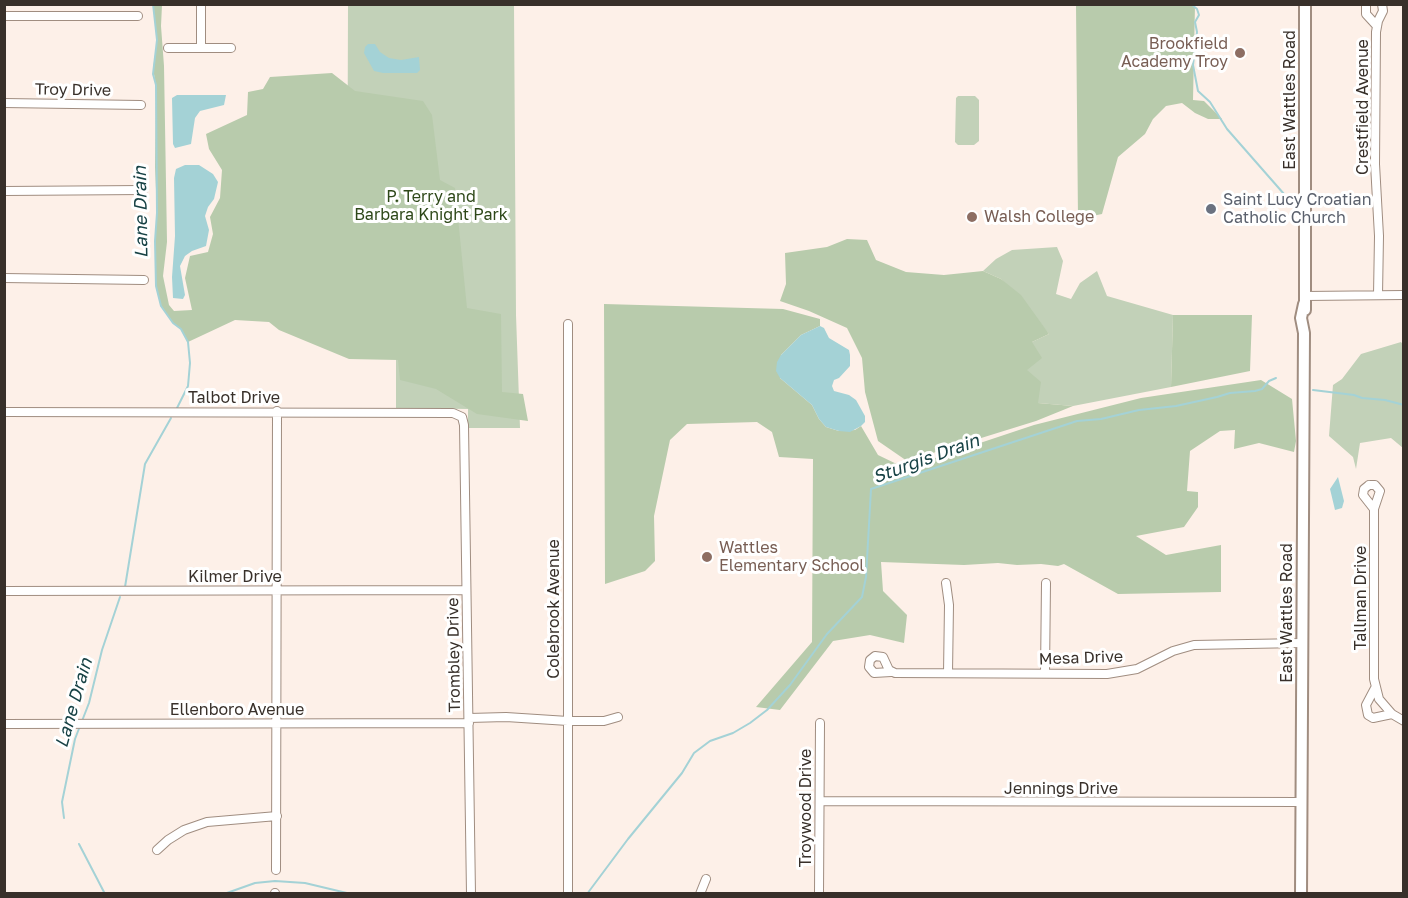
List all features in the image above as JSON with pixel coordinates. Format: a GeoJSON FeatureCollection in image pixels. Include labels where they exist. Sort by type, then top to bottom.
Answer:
{"type":"FeatureCollection","features":[{"type":"Feature","properties":{"kind":"main road","name":"East Wattles Road"},"geometry":{"type":"LineString","coordinates":[[1301,894],[1304,333],[1301,318],[1304,300],[1305,4]]}},
{"type":"Feature","properties":{"kind":"street"},"geometry":{"type":"LineString","coordinates":[[201,4],[201,48]]}},
{"type":"Feature","properties":{"kind":"street","name":"Crestfield Avenue"},"geometry":{"type":"LineString","coordinates":[[1366,4],[1366,14],[1377,26]]}},
{"type":"Feature","properties":{"kind":"street","name":"Crestfield Avenue"},"geometry":{"type":"LineString","coordinates":[[1378,295],[1375,164],[1377,26],[1383,11],[1382,4]]}},
{"type":"Feature","properties":{"kind":"street"},"geometry":{"type":"LineString","coordinates":[[4,16],[138,16]]}},
{"type":"Feature","properties":{"kind":"street"},"geometry":{"type":"LineString","coordinates":[[168,48],[231,48]]}},
{"type":"Feature","properties":{"kind":"street","name":"Troy Drive"},"geometry":{"type":"LineString","coordinates":[[4,103],[141,105]]}},
{"type":"Feature","properties":{"kind":"street"},"geometry":{"type":"LineString","coordinates":[[4,190],[143,190]]}},
{"type":"Feature","properties":{"kind":"street"},"geometry":{"type":"LineString","coordinates":[[4,278],[144,280]]}},
{"type":"Feature","properties":{"kind":"street"},"geometry":{"type":"LineString","coordinates":[[1304,300],[1404,295]]}},
{"type":"Feature","properties":{"kind":"street","name":"Colebrook Avenue"},"geometry":{"type":"LineString","coordinates":[[568,324],[568,894]]}},
{"type":"Feature","properties":{"kind":"street"},"geometry":{"type":"LineString","coordinates":[[276,870],[277,411]]}},
{"type":"Feature","properties":{"kind":"street","name":"Talbot Drive"},"geometry":{"type":"LineString","coordinates":[[4,412],[277,411],[453,413],[462,417]]}},
{"type":"Feature","properties":{"kind":"street","name":"Trombley Drive"},"geometry":{"type":"LineString","coordinates":[[462,417],[464,425],[471,894]]}},
{"type":"Feature","properties":{"kind":"street","name":"Tallman Drive"},"geometry":{"type":"LineString","coordinates":[[1374,509],[1374,674],[1379,699],[1392,714],[1404,721]]}},
{"type":"Feature","properties":{"kind":"street"},"geometry":{"type":"LineString","coordinates":[[946,583],[949,605],[948,672]]}},
{"type":"Feature","properties":{"kind":"street"},"geometry":{"type":"LineString","coordinates":[[1045,673],[1046,583]]}},
{"type":"Feature","properties":{"kind":"street","name":"Kilmer Drive"},"geometry":{"type":"LineString","coordinates":[[4,591],[466,590]]}},
{"type":"Feature","properties":{"kind":"street","name":"Mesa Drive"},"geometry":{"type":"LineString","coordinates":[[891,672],[1120,673],[1145,665],[1173,651],[1202,644],[1302,643]]}},
{"type":"Feature","properties":{"kind":"street","name":"Tallman Drive"},"geometry":{"type":"LineString","coordinates":[[1376,688],[1366,705],[1368,715],[1376,718],[1392,714]]}},
{"type":"Feature","properties":{"kind":"street","name":"Ellenboro Avenue"},"geometry":{"type":"LineString","coordinates":[[4,724],[277,723],[469,720],[506,717],[604,721],[618,717]]}},
{"type":"Feature","properties":{"kind":"street","name":"Troywood Drive"},"geometry":{"type":"LineString","coordinates":[[819,894],[820,723]]}},
{"type":"Feature","properties":{"kind":"street","name":"Jennings Drive"},"geometry":{"type":"LineString","coordinates":[[820,801],[1301,802]]}},
{"type":"Feature","properties":{"kind":"street"},"geometry":{"type":"LineString","coordinates":[[157,850],[168,840],[196,826],[216,820],[277,816]]}},
{"type":"Feature","properties":{"kind":"street"},"geometry":{"type":"LineString","coordinates":[[700,894],[706,879]]}},
{"type":"Feature","properties":{"kind":"green space"},"geometry":{"type":"Polygon","coordinates":[[[153,5],[162,5],[167,242],[163,276],[169,305],[174,311],[192,310],[185,278],[190,256],[208,252],[213,234],[210,217],[220,198],[222,170],[209,149],[206,134],[247,115],[248,92],[263,89],[270,77],[332,73],[355,91],[423,101],[432,115],[440,180],[455,188],[467,308],[501,314],[502,392],[523,394],[528,421],[477,414],[436,389],[400,380],[398,360],[349,359],[279,330],[269,322],[235,320],[188,342],[181,329],[173,323],[161,306],[156,286],[156,85],[153,69],[157,40],[153,5]]]}},
{"type":"Feature","properties":{"kind":"green space","name":"P. Terry and Barbara Knight Park"},"geometry":{"type":"Polygon","coordinates":[[[348,5],[514,5],[516,315],[520,428],[468,428],[468,409],[396,408],[396,344],[347,316],[348,5]]]}},
{"type":"Feature","properties":{"kind":"green space"},"geometry":{"type":"Polygon","coordinates":[[[1195,5],[1193,100],[1204,101],[1222,119],[1208,119],[1182,103],[1166,106],[1153,119],[1145,134],[1118,157],[1102,214],[1078,219],[1076,6],[1195,5]]]}},
{"type":"Feature","properties":{"kind":"green space"},"geometry":{"type":"Polygon","coordinates":[[[975,96],[979,100],[979,141],[974,145],[958,145],[955,142],[956,98],[975,96]]]}},
{"type":"Feature","properties":{"kind":"green space"},"geometry":{"type":"Polygon","coordinates":[[[847,239],[867,240],[876,260],[906,272],[944,275],[983,271],[1001,279],[1021,295],[1049,334],[1032,342],[1042,358],[1027,370],[1041,382],[1038,403],[1073,406],[1036,421],[907,461],[878,441],[865,392],[862,358],[847,328],[780,301],[786,284],[785,253],[827,247],[847,239]]]}},
{"type":"Feature","properties":{"kind":"green space"},"geometry":{"type":"Polygon","coordinates":[[[1057,247],[1063,261],[1056,294],[1071,299],[1080,283],[1097,271],[1107,296],[1173,315],[1171,387],[1073,406],[1038,403],[1026,370],[1032,342],[1049,334],[1001,279],[983,271],[996,259],[1012,250],[1057,247]]]}},
{"type":"Feature","properties":{"kind":"green space"},"geometry":{"type":"Polygon","coordinates":[[[604,304],[783,309],[820,319],[820,326],[801,335],[781,355],[780,378],[812,405],[826,427],[839,431],[855,430],[861,426],[878,455],[905,468],[1034,425],[1141,398],[1261,380],[1292,399],[1296,441],[1294,452],[1259,443],[1234,449],[1235,430],[1220,431],[1190,451],[1187,491],[1198,492],[1198,507],[1184,527],[1136,536],[1166,555],[1221,545],[1221,592],[1118,594],[1064,564],[1058,566],[998,563],[964,565],[881,562],[883,591],[907,615],[904,643],[870,635],[833,641],[780,710],[756,707],[812,642],[813,459],[779,457],[772,432],[757,422],[687,424],[670,440],[654,516],[655,561],[645,571],[605,584],[604,304]]]}},
{"type":"Feature","properties":{"kind":"green space"},"geometry":{"type":"Polygon","coordinates":[[[1173,315],[1252,315],[1250,371],[1171,387],[1173,315]]]}},
{"type":"Feature","properties":{"kind":"green space"},"geometry":{"type":"Polygon","coordinates":[[[1401,342],[1404,346],[1403,448],[1391,438],[1360,443],[1356,469],[1353,457],[1329,436],[1333,385],[1342,379],[1361,354],[1401,342]]]}},
{"type":"Feature","properties":{"kind":"water"},"geometry":{"type":"Polygon","coordinates":[[[368,44],[375,44],[380,52],[389,58],[401,60],[419,57],[420,70],[417,73],[374,71],[364,53],[368,44]]]}},
{"type":"Feature","properties":{"kind":"water"},"geometry":{"type":"Polygon","coordinates":[[[177,95],[226,95],[224,105],[200,111],[195,118],[191,144],[175,148],[172,98],[177,95]]]}},
{"type":"Feature","properties":{"kind":"water"},"geometry":{"type":"Polygon","coordinates":[[[185,165],[199,165],[213,174],[218,182],[214,199],[205,216],[209,230],[206,246],[185,256],[180,266],[185,295],[183,299],[173,298],[172,277],[175,236],[174,178],[176,169],[185,165]]]}},
{"type":"Feature","properties":{"kind":"water"},"geometry":{"type":"Polygon","coordinates":[[[820,326],[824,328],[829,338],[849,350],[850,366],[834,380],[832,386],[834,391],[849,395],[856,400],[865,416],[865,422],[850,432],[826,427],[812,405],[780,378],[776,371],[781,355],[801,335],[820,326]]]}},
{"type":"Feature","properties":{"kind":"water"},"geometry":{"type":"Polygon","coordinates":[[[1338,477],[1344,501],[1342,508],[1335,510],[1330,489],[1338,477]]]}},
{"type":"Feature","properties":{"kind":"waterway","name":"Lane Drain"},"geometry":{"type":"LineString","coordinates":[[153,4],[157,40],[153,74],[156,85],[156,286],[161,306],[173,323],[181,329],[188,342],[190,363],[188,386],[177,408]]}},
{"type":"Feature","properties":{"kind":"waterway"},"geometry":{"type":"LineString","coordinates":[[1191,4],[1197,9],[1199,15],[1195,22],[1197,32],[1193,65],[1198,91],[1210,102],[1227,129],[1284,194]]}},
{"type":"Feature","properties":{"kind":"waterway","name":"Sturgis Drain"},"geometry":{"type":"LineString","coordinates":[[587,894],[682,773],[694,753],[710,741],[733,733],[750,723],[767,710],[790,685],[827,634],[862,597],[866,577],[871,489],[1077,421],[1176,406],[1230,393],[1255,391],[1262,389],[1269,381],[1276,378]]}},
{"type":"Feature","properties":{"kind":"waterway","name":"Sturgis Drain"},"geometry":{"type":"LineString","coordinates":[[1313,390],[1385,400],[1404,405]]}},
{"type":"Feature","properties":{"kind":"waterway","name":"Lane Drain"},"geometry":{"type":"LineString","coordinates":[[125,587],[145,464],[171,418]]}},
{"type":"Feature","properties":{"kind":"waterway","name":"Lane Drain"},"geometry":{"type":"LineString","coordinates":[[82,721],[120,597]]}},
{"type":"Feature","properties":{"kind":"waterway","name":"Lane Drain"},"geometry":{"type":"LineString","coordinates":[[64,818],[62,802],[75,739],[80,726]]}},
{"type":"Feature","properties":{"kind":"waterway","name":"Lane Drain"},"geometry":{"type":"LineString","coordinates":[[79,844],[105,894]]}},
{"type":"Feature","properties":{"kind":"waterway","name":"Sturgis Drain"},"geometry":{"type":"LineString","coordinates":[[224,894],[255,883],[275,881],[305,883],[351,894]]}},
{"type":"Feature","properties":{"kind":"place","name":"Brookfield Academy Troy"},"geometry":{"type":"Point","coordinates":[1240,53]}},
{"type":"Feature","properties":{"kind":"place","name":"Saint Lucy Croatian Catholic Church"},"geometry":{"type":"Point","coordinates":[1211,209]}},
{"type":"Feature","properties":{"kind":"place","name":"Walsh College"},"geometry":{"type":"Point","coordinates":[972,217]}},
{"type":"Feature","properties":{"kind":"place","name":"Wattles Elementary School"},"geometry":{"type":"Point","coordinates":[707,557]}}]}
